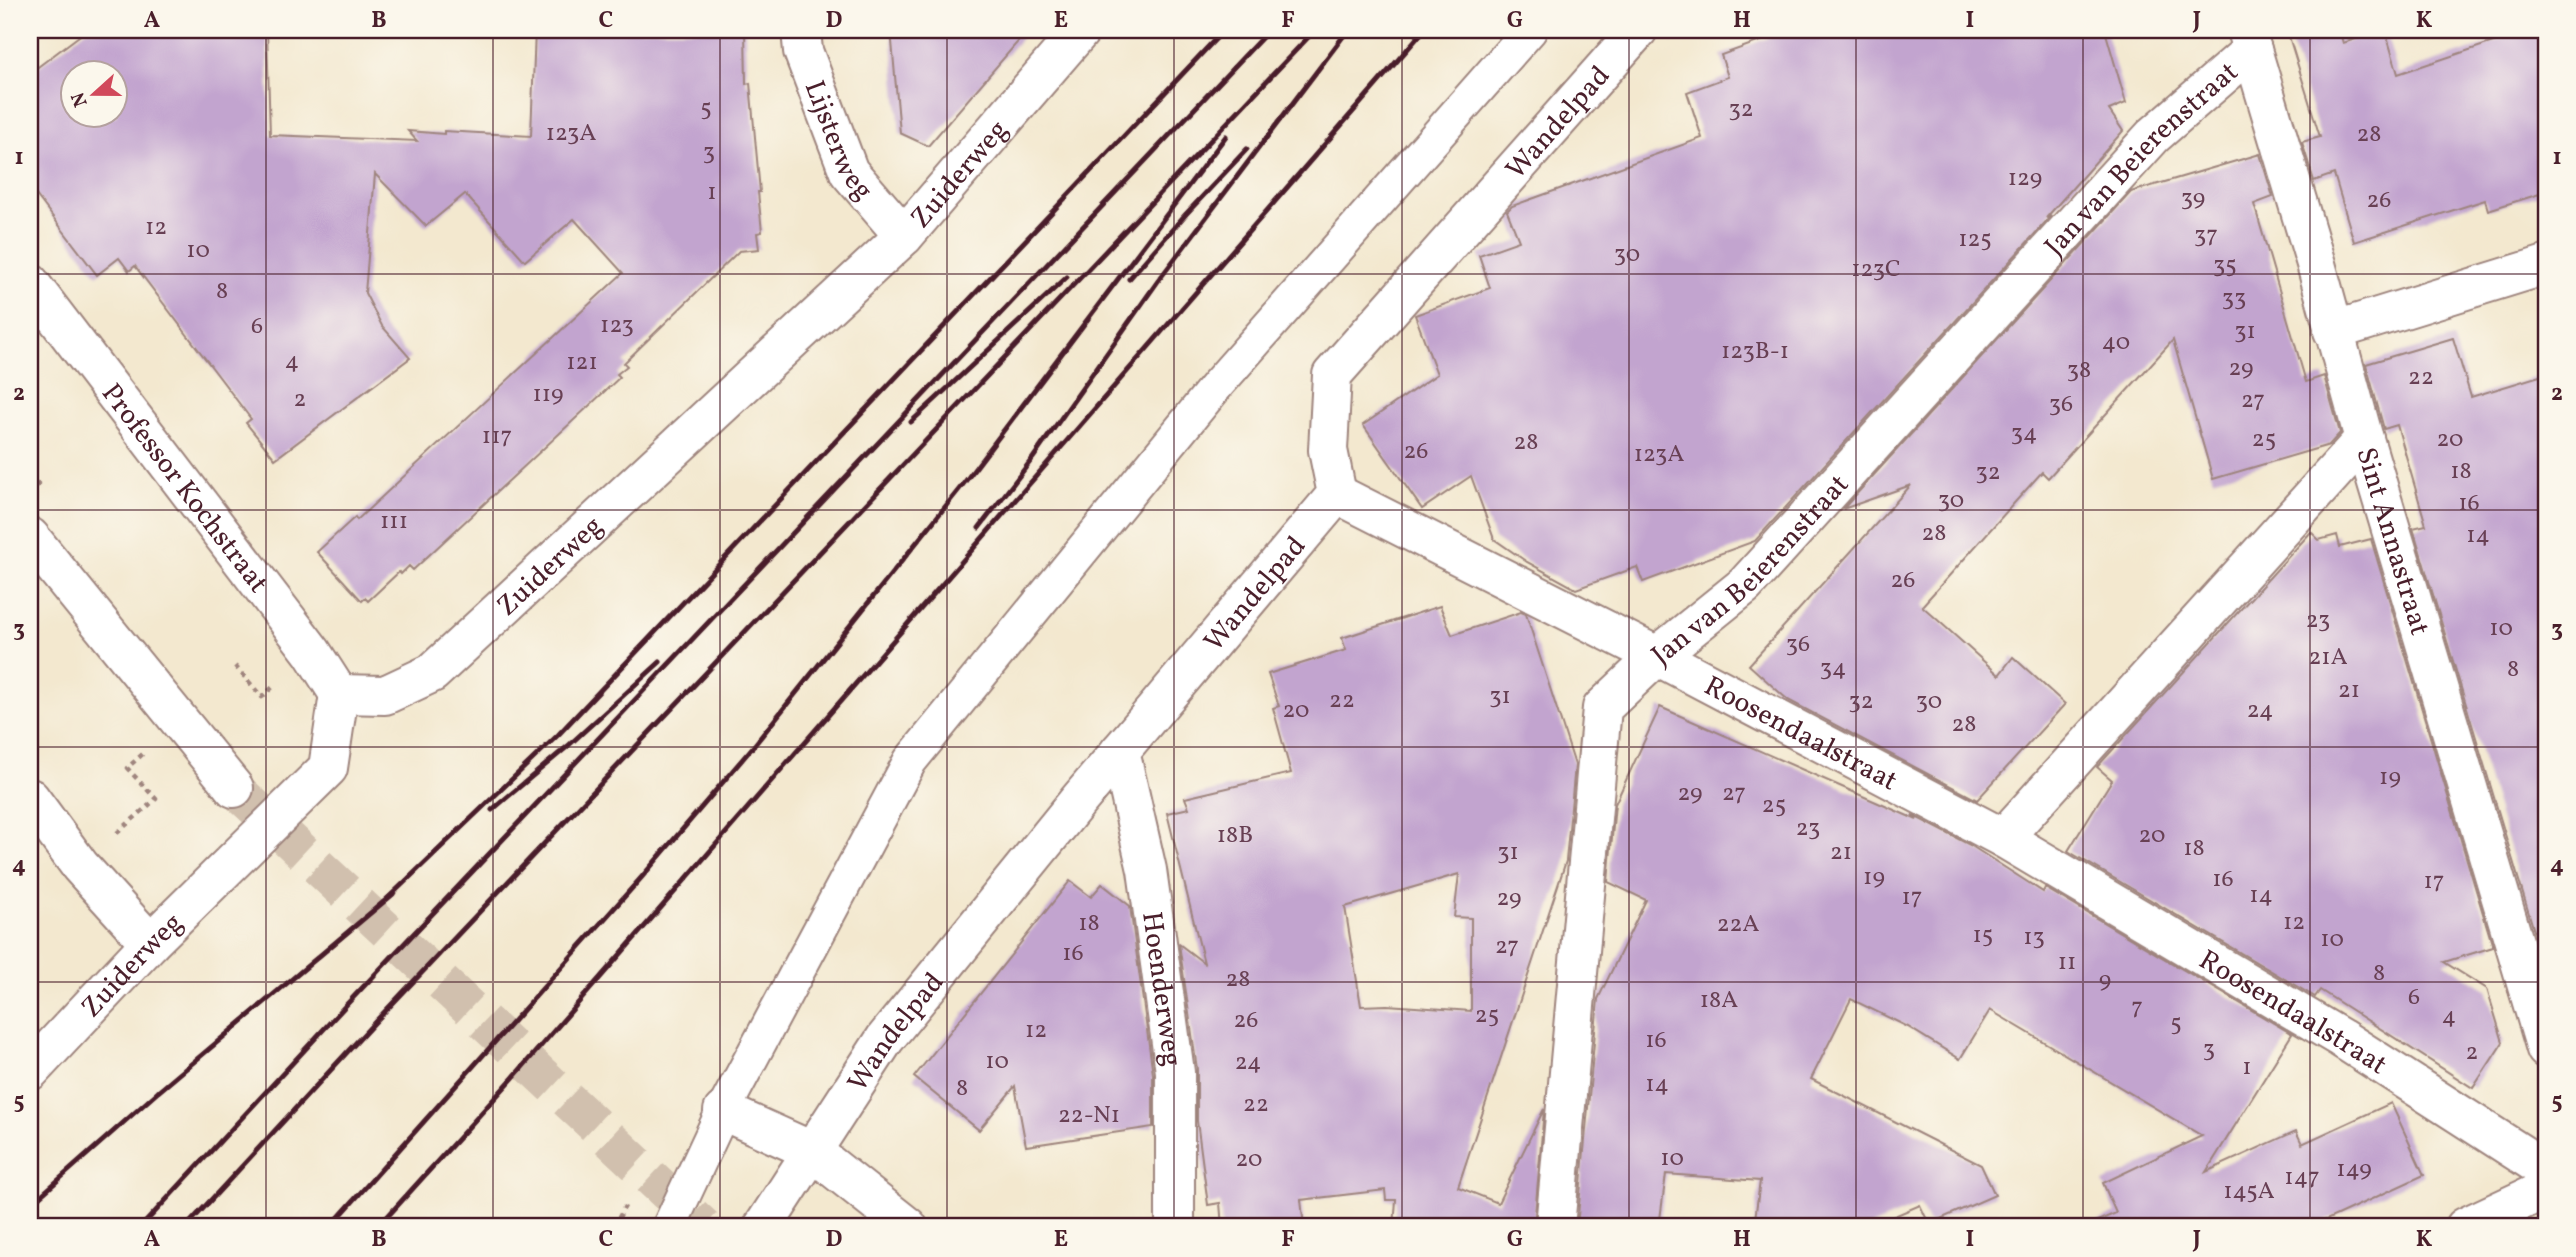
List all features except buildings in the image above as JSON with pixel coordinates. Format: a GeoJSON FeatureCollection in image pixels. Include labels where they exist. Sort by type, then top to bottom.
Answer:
{"type":"FeatureCollection","features":[{"type":"Feature","properties":{"kind":"street","name":"Lijsterweg"},"geometry":{"type":"LineString","coordinates":[[801,30],[803,51],[849,172],[904,236]]}},
{"type":"Feature","properties":{"kind":"street","name":"Zuiderweg"},"geometry":{"type":"LineString","coordinates":[[30,1071],[150,943],[328,768],[339,694],[385,695],[432,673],[904,236],[1081,30]]}},
{"type":"Feature","properties":{"kind":"street","name":"Wandelpad"},"geometry":{"type":"LineString","coordinates":[[762,1227],[885,1039],[1120,751],[1337,494],[1328,450],[1332,375],[1638,30]]}},
{"type":"Feature","properties":{"kind":"street","name":"Sint Annastraat"},"geometry":{"type":"LineString","coordinates":[[2249,40],[2364,439],[2546,1049]]}},
{"type":"Feature","properties":{"kind":"street","name":"Jan van Beierenstraat"},"geometry":{"type":"LineString","coordinates":[[1555,1227],[1602,708],[1657,656],[1745,585],[2153,136],[2249,40]]}},
{"type":"Feature","properties":{"kind":"street"},"geometry":{"type":"LineString","coordinates":[[2333,331],[2546,265]]}},
{"type":"Feature","properties":{"kind":"street","name":"Professor Kochstraat"},"geometry":{"type":"LineString","coordinates":[[30,284],[312,652],[339,694]]}},
{"type":"Feature","properties":{"kind":"street"},"geometry":{"type":"LineString","coordinates":[[2003,838],[2364,439]]}},
{"type":"Feature","properties":{"kind":"street","name":"Roosendaalstraat"},"geometry":{"type":"LineString","coordinates":[[1337,494],[1657,656],[2003,838],[2341,1038],[2546,1170]]}},
{"type":"Feature","properties":{"kind":"street"},"geometry":{"type":"LineString","coordinates":[[30,537],[234,788]]}},
{"type":"Feature","properties":{"kind":"street","name":"Hoenderweg"},"geometry":{"type":"LineString","coordinates":[[1120,751],[1147,870],[1175,1072],[1175,1227]]}},
{"type":"Feature","properties":{"kind":"street"},"geometry":{"type":"LineString","coordinates":[[30,798],[80,866],[150,943]]}},
{"type":"Feature","properties":{"kind":"street"},"geometry":{"type":"LineString","coordinates":[[723,1111],[812,1150],[908,1227]]}},
{"type":"Feature","properties":{"kind":"street"},"geometry":{"type":"LineString","coordinates":[[2465,1227],[2546,1189]]}},
{"type":"Feature","properties":{"kind":"lane"},"geometry":{"type":"LineString","coordinates":[[669,1227],[723,1111],[910,761],[1217,385],[1530,30]]}},
{"type":"Feature","properties":{"kind":"path"},"geometry":{"type":"LineString","coordinates":[[234,666],[262,697],[283,678]]}},
{"type":"Feature","properties":{"kind":"path"},"geometry":{"type":"LineString","coordinates":[[130,821],[156,799],[127,768],[147,750]]}},
{"type":"Feature","properties":{"kind":"tunnel"},"geometry":{"type":"LineString","coordinates":[[234,788],[704,1227]]}},
{"type":"Feature","properties":{"kind":"railway"},"geometry":{"type":"LineString","coordinates":[[387,899],[558,735],[1224,30]]}},
{"type":"Feature","properties":{"kind":"railway"},"geometry":{"type":"LineString","coordinates":[[141,1227],[347,1004],[1269,30]]}},
{"type":"Feature","properties":{"kind":"railway"},"geometry":{"type":"LineString","coordinates":[[186,1227],[375,1022],[1315,30]]}},
{"type":"Feature","properties":{"kind":"railway"},"geometry":{"type":"LineString","coordinates":[[979,528],[1033,458],[1158,281],[1348,30]]}},
{"type":"Feature","properties":{"kind":"railway"},"geometry":{"type":"LineString","coordinates":[[378,1227],[512,1079],[1424,30]]}},
{"type":"Feature","properties":{"kind":"railway"},"geometry":{"type":"LineString","coordinates":[[330,1227],[641,878],[752,748],[961,487],[1226,136]]}},
{"type":"Feature","properties":{"kind":"railway"},"geometry":{"type":"LineString","coordinates":[[1129,279],[1247,149]]}},
{"type":"Feature","properties":{"kind":"railway"},"geometry":{"type":"LineString","coordinates":[[911,422],[1067,277]]}},
{"type":"Feature","properties":{"kind":"railway"},"geometry":{"type":"LineString","coordinates":[[492,810],[568,746],[660,662]]}},
{"type":"Feature","properties":{"kind":"railway"},"geometry":{"type":"LineString","coordinates":[[30,1205],[158,1092],[393,894]]}}]}
